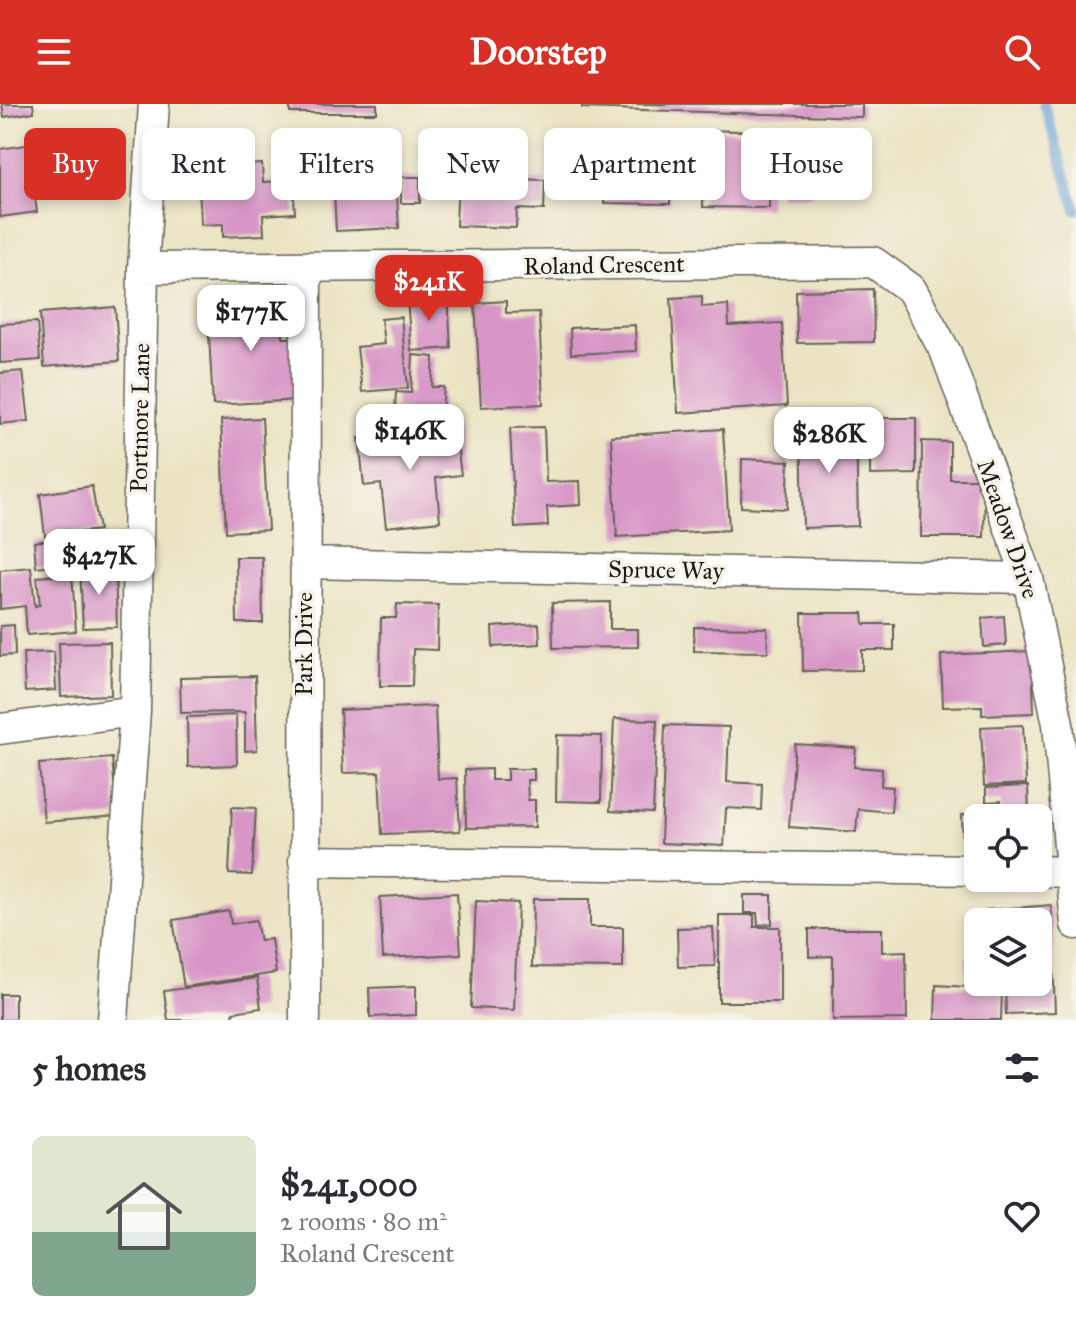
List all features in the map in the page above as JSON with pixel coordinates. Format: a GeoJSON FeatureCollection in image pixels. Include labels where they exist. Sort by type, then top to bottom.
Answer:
{"type":"FeatureCollection","features":[{"type":"Feature","properties":{"kind":"street","name":"Portmore Lane"},"geometry":{"type":"LineString","coordinates":[[113,1020],[135,711],[143,268],[154,104]]}},
{"type":"Feature","properties":{"kind":"street","name":"Roland Crescent"},"geometry":{"type":"LineString","coordinates":[[143,268],[873,262]]}},
{"type":"Feature","properties":{"kind":"street","name":"Meadow Drive"},"geometry":{"type":"LineString","coordinates":[[873,262],[911,289],[946,353],[1028,578],[1058,724],[1076,924]]}},
{"type":"Feature","properties":{"kind":"street","name":"Park Drive"},"geometry":{"type":"LineString","coordinates":[[305,1020],[306,267]]}},
{"type":"Feature","properties":{"kind":"street","name":"Spruce Way"},"geometry":{"type":"LineString","coordinates":[[305,563],[1028,578]]}},
{"type":"Feature","properties":{"kind":"street"},"geometry":{"type":"LineString","coordinates":[[0,729],[135,711]]}},
{"type":"Feature","properties":{"kind":"street"},"geometry":{"type":"LineString","coordinates":[[304,861],[964,870]]}},
{"type":"Feature","properties":{"kind":"street"},"geometry":{"type":"LineString","coordinates":[[1052,871],[1071,872]]}},
{"type":"Feature","properties":{"kind":"building"},"geometry":{"type":"Polygon","coordinates":[[[2,104],[33,104],[34,112],[4,117],[2,104]]]}},
{"type":"Feature","properties":{"kind":"building"},"geometry":{"type":"Polygon","coordinates":[[[290,104],[377,104],[377,113],[290,113],[290,104]]]}},
{"type":"Feature","properties":{"kind":"building"},"geometry":{"type":"Polygon","coordinates":[[[582,104],[862,104],[862,117],[582,108],[582,104]]]}},
{"type":"Feature","properties":{"kind":"building"},"geometry":{"type":"Polygon","coordinates":[[[725,131],[741,131],[741,200],[769,200],[769,208],[703,207],[703,200],[725,200],[725,131]]]}},
{"type":"Feature","properties":{"kind":"building"},"geometry":{"type":"Polygon","coordinates":[[[24,145],[24,200],[35,200],[37,212],[0,217],[0,149],[24,145]]]}},
{"type":"Feature","properties":{"kind":"building"},"geometry":{"type":"Polygon","coordinates":[[[255,164],[262,164],[263,182],[271,182],[271,200],[294,200],[295,213],[263,215],[264,235],[223,237],[223,224],[201,225],[200,200],[255,200],[255,164]]]}},
{"type":"Feature","properties":{"kind":"building"},"geometry":{"type":"Polygon","coordinates":[[[402,177],[418,177],[420,203],[401,203],[402,177]]]}},
{"type":"Feature","properties":{"kind":"building"},"geometry":{"type":"Polygon","coordinates":[[[528,179],[544,180],[544,210],[517,209],[516,228],[456,226],[457,200],[528,200],[528,179]]]}},
{"type":"Feature","properties":{"kind":"building"},"geometry":{"type":"Polygon","coordinates":[[[334,200],[397,200],[399,228],[336,231],[334,200]]]}},
{"type":"Feature","properties":{"kind":"building"},"geometry":{"type":"Polygon","coordinates":[[[604,200],[670,200],[670,204],[604,203],[604,200]]]}},
{"type":"Feature","properties":{"kind":"building"},"geometry":{"type":"Polygon","coordinates":[[[873,289],[874,342],[797,343],[796,291],[873,289]]]}},
{"type":"Feature","properties":{"kind":"building"},"geometry":{"type":"Polygon","coordinates":[[[448,295],[451,348],[411,351],[407,297],[448,295]]]}},
{"type":"Feature","properties":{"kind":"building"},"geometry":{"type":"Polygon","coordinates":[[[702,296],[702,307],[728,305],[729,326],[782,323],[787,406],[678,413],[671,298],[702,296]]]}},
{"type":"Feature","properties":{"kind":"building"},"geometry":{"type":"Polygon","coordinates":[[[281,297],[283,338],[295,338],[299,400],[213,405],[207,301],[281,297]]]}},
{"type":"Feature","properties":{"kind":"building"},"geometry":{"type":"Polygon","coordinates":[[[506,301],[506,313],[539,312],[543,404],[481,407],[475,303],[506,301]]]}},
{"type":"Feature","properties":{"kind":"building"},"geometry":{"type":"Polygon","coordinates":[[[115,307],[119,361],[44,367],[40,313],[115,307]]]}},
{"type":"Feature","properties":{"kind":"building"},"geometry":{"type":"Polygon","coordinates":[[[401,317],[408,388],[362,392],[357,347],[384,344],[381,319],[401,317]]]}},
{"type":"Feature","properties":{"kind":"building"},"geometry":{"type":"Polygon","coordinates":[[[37,322],[40,360],[0,363],[0,324],[37,322]]]}},
{"type":"Feature","properties":{"kind":"building"},"geometry":{"type":"Polygon","coordinates":[[[635,325],[636,351],[571,354],[570,328],[635,325]]]}},
{"type":"Feature","properties":{"kind":"building"},"geometry":{"type":"Polygon","coordinates":[[[413,355],[434,357],[432,387],[444,387],[442,413],[395,409],[396,392],[411,393],[413,355]]]}},
{"type":"Feature","properties":{"kind":"building"},"geometry":{"type":"Polygon","coordinates":[[[23,371],[29,421],[0,424],[0,373],[23,371]]]}},
{"type":"Feature","properties":{"kind":"building"},"geometry":{"type":"Polygon","coordinates":[[[262,418],[268,530],[226,532],[221,420],[262,418]]]}},
{"type":"Feature","properties":{"kind":"building"},"geometry":{"type":"Polygon","coordinates":[[[870,418],[916,418],[916,474],[870,475],[870,418]]]}},
{"type":"Feature","properties":{"kind":"building"},"geometry":{"type":"Polygon","coordinates":[[[856,423],[858,526],[803,528],[801,424],[856,423]]]}},
{"type":"Feature","properties":{"kind":"building"},"geometry":{"type":"Polygon","coordinates":[[[544,427],[546,482],[580,481],[581,505],[547,507],[548,526],[515,528],[510,428],[544,427]]]}},
{"type":"Feature","properties":{"kind":"building"},"geometry":{"type":"Polygon","coordinates":[[[455,428],[461,475],[436,478],[440,521],[386,527],[381,484],[364,486],[359,438],[455,428]]]}},
{"type":"Feature","properties":{"kind":"building"},"geometry":{"type":"Polygon","coordinates":[[[723,429],[729,530],[617,537],[611,436],[723,429]]]}},
{"type":"Feature","properties":{"kind":"building"},"geometry":{"type":"Polygon","coordinates":[[[922,441],[950,442],[950,479],[985,479],[984,537],[921,537],[922,441]]]}},
{"type":"Feature","properties":{"kind":"building"},"geometry":{"type":"Polygon","coordinates":[[[742,459],[789,461],[787,509],[741,507],[742,459]]]}},
{"type":"Feature","properties":{"kind":"building"},"geometry":{"type":"Polygon","coordinates":[[[92,486],[99,530],[45,536],[40,494],[92,486]]]}},
{"type":"Feature","properties":{"kind":"building"},"geometry":{"type":"Polygon","coordinates":[[[96,535],[99,560],[36,567],[34,542],[96,535]]]}},
{"type":"Feature","properties":{"kind":"building"},"geometry":{"type":"Polygon","coordinates":[[[236,557],[262,557],[263,623],[237,623],[236,557]]]}},
{"type":"Feature","properties":{"kind":"building"},"geometry":{"type":"Polygon","coordinates":[[[31,567],[35,606],[40,605],[37,577],[72,574],[76,631],[27,635],[25,606],[0,609],[0,570],[31,567]]]}},
{"type":"Feature","properties":{"kind":"building"},"geometry":{"type":"Polygon","coordinates":[[[115,567],[117,627],[83,628],[80,568],[115,567]]]}},
{"type":"Feature","properties":{"kind":"building"},"geometry":{"type":"Polygon","coordinates":[[[610,602],[610,629],[638,629],[638,647],[553,648],[552,603],[610,602]]]}},
{"type":"Feature","properties":{"kind":"building"},"geometry":{"type":"Polygon","coordinates":[[[397,604],[438,605],[437,650],[413,649],[412,686],[380,686],[381,618],[396,618],[397,604]]]}},
{"type":"Feature","properties":{"kind":"building"},"geometry":{"type":"Polygon","coordinates":[[[802,613],[863,613],[864,624],[894,624],[894,650],[862,650],[862,670],[803,671],[802,613]]]}},
{"type":"Feature","properties":{"kind":"building"},"geometry":{"type":"Polygon","coordinates":[[[1004,616],[1006,645],[984,647],[982,618],[1004,616]]]}},
{"type":"Feature","properties":{"kind":"building"},"geometry":{"type":"Polygon","coordinates":[[[539,624],[540,644],[493,647],[492,627],[539,624]]]}},
{"type":"Feature","properties":{"kind":"building"},"geometry":{"type":"Polygon","coordinates":[[[14,625],[15,655],[0,656],[0,626],[14,625]]]}},
{"type":"Feature","properties":{"kind":"building"},"geometry":{"type":"Polygon","coordinates":[[[694,627],[767,628],[768,652],[694,651],[694,627]]]}},
{"type":"Feature","properties":{"kind":"building"},"geometry":{"type":"Polygon","coordinates":[[[110,642],[111,695],[61,697],[59,643],[110,642]]]}},
{"type":"Feature","properties":{"kind":"building"},"geometry":{"type":"Polygon","coordinates":[[[1032,651],[1034,713],[982,715],[982,706],[943,707],[941,655],[1032,651]]]}},
{"type":"Feature","properties":{"kind":"building"},"geometry":{"type":"Polygon","coordinates":[[[54,652],[56,690],[25,692],[23,653],[54,652]]]}},
{"type":"Feature","properties":{"kind":"building"},"geometry":{"type":"Polygon","coordinates":[[[255,676],[257,750],[245,751],[245,712],[181,713],[180,678],[255,676]]]}},
{"type":"Feature","properties":{"kind":"building"},"geometry":{"type":"Polygon","coordinates":[[[435,706],[438,779],[457,778],[460,831],[382,834],[379,772],[343,773],[340,710],[435,706]]]}},
{"type":"Feature","properties":{"kind":"building"},"geometry":{"type":"Polygon","coordinates":[[[236,715],[237,765],[188,767],[187,717],[236,715]]]}},
{"type":"Feature","properties":{"kind":"building"},"geometry":{"type":"Polygon","coordinates":[[[614,719],[657,720],[653,813],[610,811],[614,719]]]}},
{"type":"Feature","properties":{"kind":"building"},"geometry":{"type":"Polygon","coordinates":[[[665,725],[729,727],[727,782],[762,784],[761,810],[726,808],[724,846],[661,843],[665,725]]]}},
{"type":"Feature","properties":{"kind":"building"},"geometry":{"type":"Polygon","coordinates":[[[1023,725],[1026,784],[984,786],[981,727],[1023,725]]]}},
{"type":"Feature","properties":{"kind":"building"},"geometry":{"type":"Polygon","coordinates":[[[557,735],[602,736],[601,802],[556,801],[557,735]]]}},
{"type":"Feature","properties":{"kind":"building"},"geometry":{"type":"Polygon","coordinates":[[[795,744],[856,748],[854,767],[882,769],[881,786],[893,787],[891,812],[858,809],[856,832],[789,827],[795,744]]]}},
{"type":"Feature","properties":{"kind":"building"},"geometry":{"type":"Polygon","coordinates":[[[112,758],[117,816],[44,822],[39,764],[112,758]]]}},
{"type":"Feature","properties":{"kind":"building"},"geometry":{"type":"Polygon","coordinates":[[[491,769],[491,780],[507,780],[507,769],[534,769],[534,780],[527,780],[528,800],[535,800],[535,827],[466,828],[465,770],[491,769]]]}},
{"type":"Feature","properties":{"kind":"building"},"geometry":{"type":"Polygon","coordinates":[[[1028,786],[1029,804],[986,802],[986,788],[1028,786]]]}},
{"type":"Feature","properties":{"kind":"building"},"geometry":{"type":"Polygon","coordinates":[[[232,807],[256,808],[252,875],[229,874],[232,807]]]}},
{"type":"Feature","properties":{"kind":"building"},"geometry":{"type":"Polygon","coordinates":[[[962,815],[964,815],[963,845],[962,815]]]}},
{"type":"Feature","properties":{"kind":"building"},"geometry":{"type":"Polygon","coordinates":[[[457,893],[461,954],[383,958],[380,897],[457,893]]]}},
{"type":"Feature","properties":{"kind":"building"},"geometry":{"type":"Polygon","coordinates":[[[744,895],[772,895],[772,924],[758,925],[757,913],[744,913],[744,895]]]}},
{"type":"Feature","properties":{"kind":"building"},"geometry":{"type":"Polygon","coordinates":[[[533,899],[590,899],[590,927],[623,927],[623,968],[532,967],[533,899]]]}},
{"type":"Feature","properties":{"kind":"building"},"geometry":{"type":"Polygon","coordinates":[[[476,901],[518,903],[514,1010],[471,1008],[476,901]]]}},
{"type":"Feature","properties":{"kind":"building"},"geometry":{"type":"Polygon","coordinates":[[[1051,905],[1051,908],[1012,908],[1051,905]]]}},
{"type":"Feature","properties":{"kind":"building"},"geometry":{"type":"Polygon","coordinates":[[[229,911],[231,924],[256,920],[260,941],[271,939],[276,973],[184,987],[173,920],[229,911]]]}},
{"type":"Feature","properties":{"kind":"building"},"geometry":{"type":"Polygon","coordinates":[[[719,915],[754,915],[754,927],[780,927],[780,1002],[719,1002],[719,915]]]}},
{"type":"Feature","properties":{"kind":"building"},"geometry":{"type":"Polygon","coordinates":[[[713,927],[715,966],[678,967],[677,928],[713,927]]]}},
{"type":"Feature","properties":{"kind":"building"},"geometry":{"type":"Polygon","coordinates":[[[809,929],[882,929],[882,952],[906,951],[907,1019],[833,1020],[833,956],[809,957],[809,929]]]}},
{"type":"Feature","properties":{"kind":"building"},"geometry":{"type":"Polygon","coordinates":[[[1053,962],[1055,1012],[1006,1014],[1005,996],[1052,996],[1053,962]]]}},
{"type":"Feature","properties":{"kind":"building"},"geometry":{"type":"Polygon","coordinates":[[[257,978],[261,1008],[233,1012],[234,1020],[168,1020],[164,991],[257,978]]]}},
{"type":"Feature","properties":{"kind":"building"},"geometry":{"type":"Polygon","coordinates":[[[936,985],[964,987],[964,996],[1002,996],[1001,1020],[935,1020],[936,985]]]}},
{"type":"Feature","properties":{"kind":"building"},"geometry":{"type":"Polygon","coordinates":[[[416,986],[416,1015],[370,1017],[369,988],[416,986]]]}},
{"type":"Feature","properties":{"kind":"building"},"geometry":{"type":"Polygon","coordinates":[[[0,994],[15,994],[15,1020],[0,1020],[0,994]]]}},
{"type":"Feature","properties":{"kind":"waterway"},"geometry":{"type":"LineString","coordinates":[[1044,104],[1076,210]]}}]}
